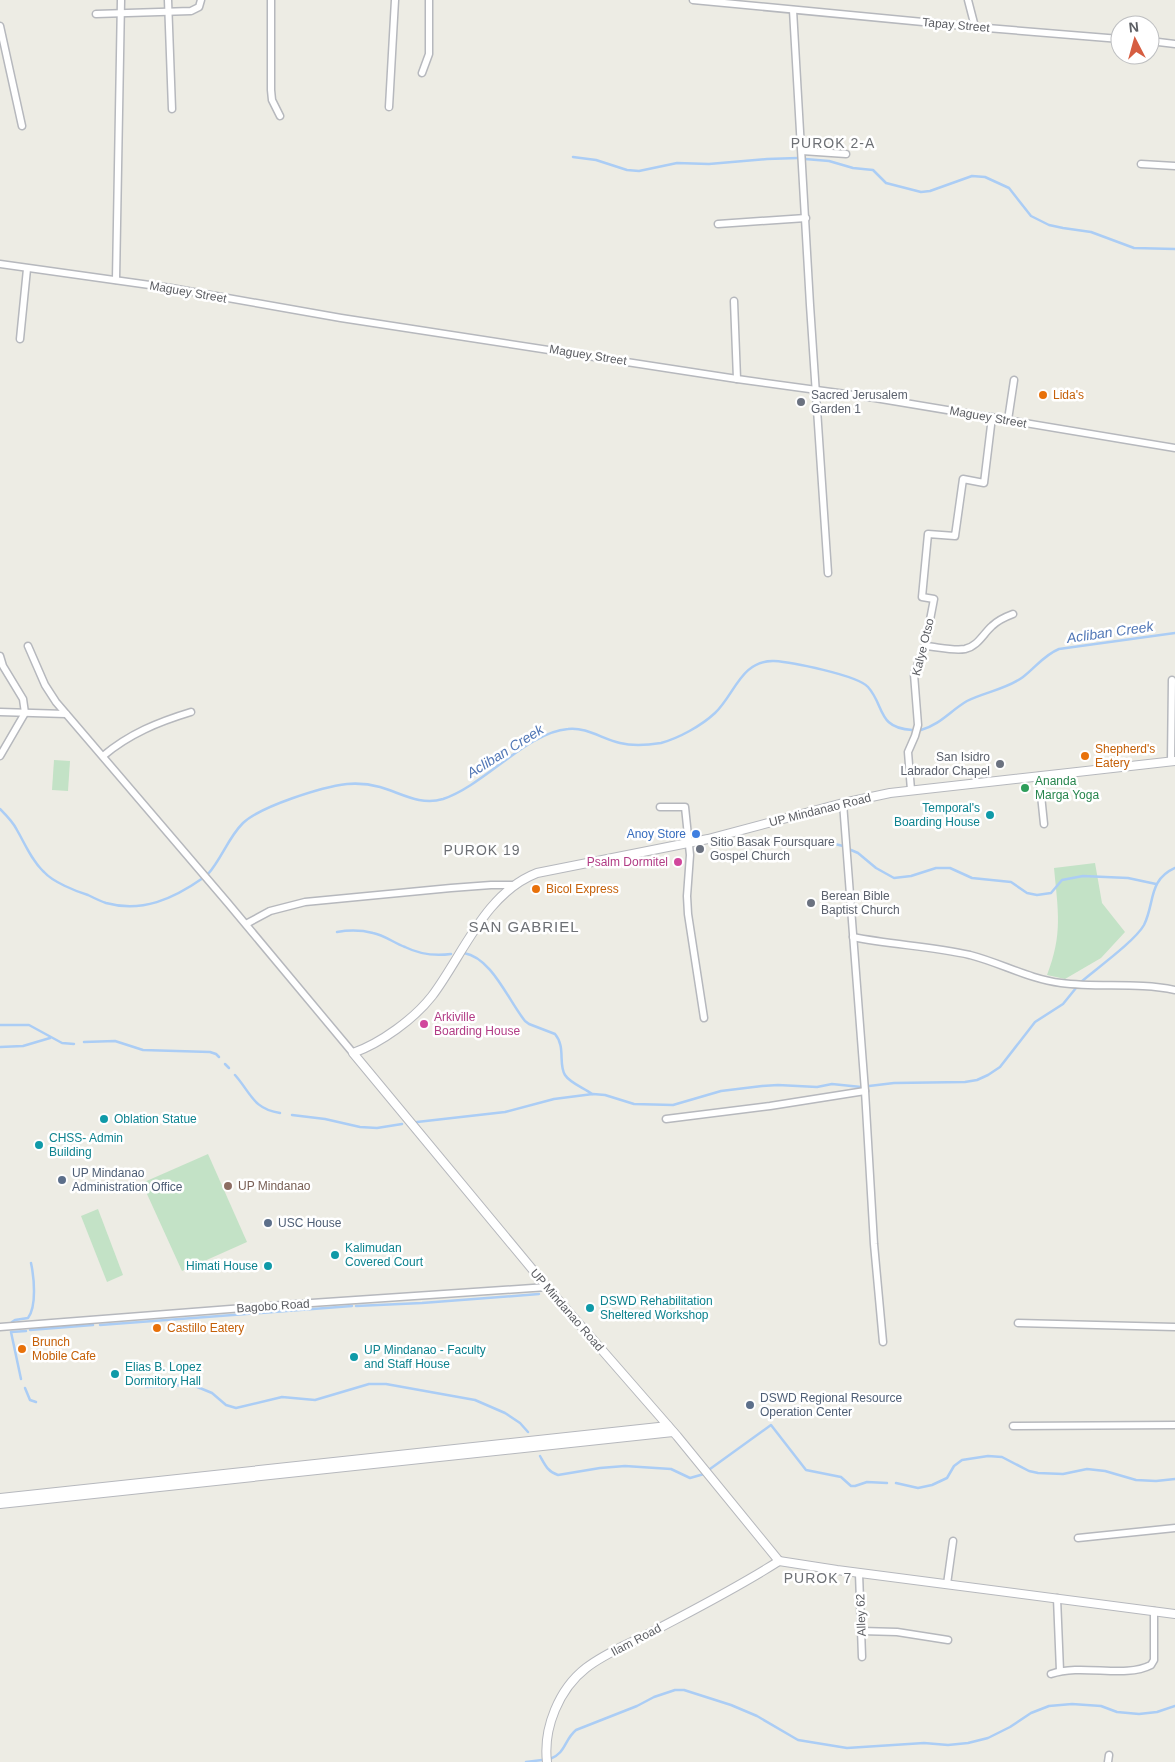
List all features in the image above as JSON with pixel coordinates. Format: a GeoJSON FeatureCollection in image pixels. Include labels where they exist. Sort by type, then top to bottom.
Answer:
{"type":"FeatureCollection","features":[{"type":"Feature","properties":{"kind":"street"},"geometry":{"type":"LineString","coordinates":[[116,280],[121,0]]}},
{"type":"Feature","properties":{"kind":"street"},"geometry":{"type":"LineString","coordinates":[[168,0],[172,109]]}},
{"type":"Feature","properties":{"kind":"street"},"geometry":{"type":"LineString","coordinates":[[96,14],[196,9],[199,7],[201,0]]}},
{"type":"Feature","properties":{"kind":"street"},"geometry":{"type":"LineString","coordinates":[[271,0],[271,90],[272,100],[280,116]]}},
{"type":"Feature","properties":{"kind":"street"},"geometry":{"type":"LineString","coordinates":[[388,107],[395,0]]}},
{"type":"Feature","properties":{"kind":"street"},"geometry":{"type":"LineString","coordinates":[[422,73],[429,54],[429,0]]}},
{"type":"Feature","properties":{"kind":"street","name":"Tapay Street"},"geometry":{"type":"LineString","coordinates":[[693,0],[1110,38]]}},
{"type":"Feature","properties":{"kind":"street"},"geometry":{"type":"LineString","coordinates":[[789,0],[802,151],[828,573]]}},
{"type":"Feature","properties":{"kind":"street"},"geometry":{"type":"LineString","coordinates":[[968,0],[975,27]]}},
{"type":"Feature","properties":{"kind":"street"},"geometry":{"type":"LineString","coordinates":[[0,26],[22,126]]}},
{"type":"Feature","properties":{"kind":"street"},"geometry":{"type":"LineString","coordinates":[[1160,43],[1175,44]]}},
{"type":"Feature","properties":{"kind":"street"},"geometry":{"type":"LineString","coordinates":[[802,151],[846,154]]}},
{"type":"Feature","properties":{"kind":"street"},"geometry":{"type":"LineString","coordinates":[[1141,164],[1175,166]]}},
{"type":"Feature","properties":{"kind":"street"},"geometry":{"type":"LineString","coordinates":[[718,224],[806,218]]}},
{"type":"Feature","properties":{"kind":"street","name":"Maguey Street"},"geometry":{"type":"LineString","coordinates":[[0,264],[171,288],[341,318],[884,400],[1175,448]]}},
{"type":"Feature","properties":{"kind":"street"},"geometry":{"type":"LineString","coordinates":[[20,339],[27,269]]}},
{"type":"Feature","properties":{"kind":"street"},"geometry":{"type":"LineString","coordinates":[[734,301],[737,379]]}},
{"type":"Feature","properties":{"kind":"street"},"geometry":{"type":"LineString","coordinates":[[1008,420],[1014,380]]}},
{"type":"Feature","properties":{"kind":"street","name":"Kalye Otso"},"geometry":{"type":"LineString","coordinates":[[911,790],[908,752],[918,725],[914,674],[926,646],[934,599],[922,597],[928,534],[955,536],[963,479],[984,483],[992,417]]}},
{"type":"Feature","properties":{"kind":"street"},"geometry":{"type":"LineString","coordinates":[[926,646],[956,649],[968,648],[981,639],[991,626],[1013,614]]}},
{"type":"Feature","properties":{"kind":"street"},"geometry":{"type":"LineString","coordinates":[[28,646],[45,685],[66,714],[246,924],[354,1056]]}},
{"type":"Feature","properties":{"kind":"street"},"geometry":{"type":"LineString","coordinates":[[0,656],[21,693],[25,706],[25,713],[0,756]]}},
{"type":"Feature","properties":{"kind":"street"},"geometry":{"type":"LineString","coordinates":[[1172,680],[1173,761]]}},
{"type":"Feature","properties":{"kind":"street"},"geometry":{"type":"LineString","coordinates":[[0,712],[66,714]]}},
{"type":"Feature","properties":{"kind":"street"},"geometry":{"type":"LineString","coordinates":[[103,756],[130,736],[148,726],[190,712]]}},
{"type":"Feature","properties":{"kind":"street","name":"UP Mindanao Road"},"geometry":{"type":"LineString","coordinates":[[779,1561],[671,1429],[547,1287],[354,1056],[406,1022],[426,1002],[478,926],[514,885],[537,873],[689,843],[843,803],[911,790],[1173,761]]}},
{"type":"Feature","properties":{"kind":"street"},"geometry":{"type":"LineString","coordinates":[[1039,776],[1044,824]]}},
{"type":"Feature","properties":{"kind":"street"},"geometry":{"type":"LineString","coordinates":[[843,803],[865,1091],[874,1244],[883,1342]]}},
{"type":"Feature","properties":{"kind":"street"},"geometry":{"type":"LineString","coordinates":[[660,806],[685,807],[690,866],[688,914],[704,1018]]}},
{"type":"Feature","properties":{"kind":"street"},"geometry":{"type":"LineString","coordinates":[[246,924],[257,916],[270,911],[305,902],[451,888],[514,885]]}},
{"type":"Feature","properties":{"kind":"street"},"geometry":{"type":"LineString","coordinates":[[853,937],[970,955],[995,962],[1028,975],[1061,983],[1119,984],[1175,990]]}},
{"type":"Feature","properties":{"kind":"street"},"geometry":{"type":"LineString","coordinates":[[666,1119],[865,1091]]}},
{"type":"Feature","properties":{"kind":"street","name":"Bagobo Road"},"geometry":{"type":"LineString","coordinates":[[0,1327],[547,1287]]}},
{"type":"Feature","properties":{"kind":"street"},"geometry":{"type":"LineString","coordinates":[[1018,1323],[1175,1327]]}},
{"type":"Feature","properties":{"kind":"street"},"geometry":{"type":"LineString","coordinates":[[1013,1426],[1175,1425]]}},
{"type":"Feature","properties":{"kind":"street"},"geometry":{"type":"LineString","coordinates":[[0,1498],[132,1487],[671,1429]]}},
{"type":"Feature","properties":{"kind":"street"},"geometry":{"type":"LineString","coordinates":[[0,1504],[132,1487]]}},
{"type":"Feature","properties":{"kind":"street"},"geometry":{"type":"LineString","coordinates":[[1078,1538],[1175,1528]]}},
{"type":"Feature","properties":{"kind":"street"},"geometry":{"type":"LineString","coordinates":[[947,1584],[953,1541]]}},
{"type":"Feature","properties":{"kind":"street"},"geometry":{"type":"LineString","coordinates":[[779,1561],[1175,1614]]}},
{"type":"Feature","properties":{"kind":"street","name":"Ilam Road"},"geometry":{"type":"LineString","coordinates":[[548,1762],[547,1738],[552,1718],[563,1694],[586,1668],[721,1596],[779,1561]]}},
{"type":"Feature","properties":{"kind":"street","name":"Alley 62"},"geometry":{"type":"LineString","coordinates":[[859,1573],[862,1657]]}},
{"type":"Feature","properties":{"kind":"street"},"geometry":{"type":"LineString","coordinates":[[1057,1598],[1060,1671]]}},
{"type":"Feature","properties":{"kind":"street"},"geometry":{"type":"LineString","coordinates":[[1051,1674],[1081,1669],[1135,1670],[1151,1665],[1154,1660],[1154,1611]]}},
{"type":"Feature","properties":{"kind":"street"},"geometry":{"type":"LineString","coordinates":[[861,1631],[897,1632],[948,1640]]}},
{"type":"Feature","properties":{"kind":"green space"},"geometry":{"type":"Polygon","coordinates":[[[54,760],[70,761],[68,791],[52,790],[54,760]]]}},
{"type":"Feature","properties":{"kind":"green space"},"geometry":{"type":"Polygon","coordinates":[[[1095,863],[1102,903],[1125,932],[1101,958],[1065,979],[1047,975],[1055,947],[1058,922],[1054,868],[1095,863]]]}},
{"type":"Feature","properties":{"kind":"green space"},"geometry":{"type":"Polygon","coordinates":[[[208,1154],[247,1242],[182,1271],[142,1183],[208,1154]]]}},
{"type":"Feature","properties":{"kind":"green space"},"geometry":{"type":"Polygon","coordinates":[[[98,1209],[123,1275],[107,1282],[81,1216],[98,1209]]]}},
{"type":"Feature","properties":{"kind":"waterway"},"geometry":{"type":"LineString","coordinates":[[573,157],[596,160],[627,170],[639,171],[677,163],[709,164],[798,158]]}},
{"type":"Feature","properties":{"kind":"waterway"},"geometry":{"type":"LineString","coordinates":[[805,159],[829,161],[853,168],[873,170],[886,183],[921,192],[930,191],[972,176],[985,177],[1009,188],[1031,216],[1049,225],[1091,232],[1134,248],[1175,249]]}},
{"type":"Feature","properties":{"kind":"waterway","name":"Acliban Creek"},"geometry":{"type":"LineString","coordinates":[[921,730],[940,721],[967,701],[1017,681],[1044,658],[1059,649],[1175,633]]}},
{"type":"Feature","properties":{"kind":"waterway","name":"Acliban Creek"},"geometry":{"type":"LineString","coordinates":[[208,874],[243,823],[263,810],[292,798],[336,786],[363,784],[376,786],[418,800],[435,801],[459,792],[474,783],[537,739],[553,732],[568,729],[582,730],[625,744],[661,743],[690,731],[709,718],[722,705],[746,672],[763,662],[774,661],[794,664],[838,674],[861,682],[873,694],[887,721],[901,728],[912,730]]}},
{"type":"Feature","properties":{"kind":"waterway","name":"Acliban Creek"},"geometry":{"type":"LineString","coordinates":[[0,809],[14,824],[36,863],[48,876],[64,886],[106,903],[132,906],[157,902],[169,898],[203,878]]}},
{"type":"Feature","properties":{"kind":"waterway"},"geometry":{"type":"LineString","coordinates":[[813,842],[843,846]]}},
{"type":"Feature","properties":{"kind":"waterway"},"geometry":{"type":"LineString","coordinates":[[851,850],[894,878],[911,876],[936,868],[950,868],[972,878],[1011,882],[1027,893],[1037,895],[1051,893],[1062,880],[1083,876],[1128,878],[1156,884]]}},
{"type":"Feature","properties":{"kind":"waterway"},"geometry":{"type":"LineString","coordinates":[[1081,982],[1124,947],[1139,932],[1147,917],[1156,886],[1166,873],[1175,868]]}},
{"type":"Feature","properties":{"kind":"waterway"},"geometry":{"type":"LineString","coordinates":[[337,932],[368,932],[381,935],[422,953],[434,955],[451,954]]}},
{"type":"Feature","properties":{"kind":"waterway"},"geometry":{"type":"LineString","coordinates":[[464,953],[474,956],[491,971],[525,1021],[555,1034],[560,1044],[562,1066],[565,1075],[592,1094]]}},
{"type":"Feature","properties":{"kind":"waterway"},"geometry":{"type":"LineString","coordinates":[[869,1086],[894,1083],[965,1082],[977,1080],[988,1075],[1000,1067],[1035,1022],[1063,1004],[1076,988]]}},
{"type":"Feature","properties":{"kind":"waterway"},"geometry":{"type":"LineString","coordinates":[[0,1025],[29,1025],[62,1043],[74,1044]]}},
{"type":"Feature","properties":{"kind":"waterway"},"geometry":{"type":"LineString","coordinates":[[0,1047],[23,1046],[50,1038]]}},
{"type":"Feature","properties":{"kind":"waterway"},"geometry":{"type":"LineString","coordinates":[[84,1042],[115,1041],[143,1050],[210,1052],[219,1057]]}},
{"type":"Feature","properties":{"kind":"waterway"},"geometry":{"type":"LineString","coordinates":[[225,1064],[229,1068]]}},
{"type":"Feature","properties":{"kind":"waterway"},"geometry":{"type":"LineString","coordinates":[[235,1075],[258,1104],[271,1111],[280,1113]]}},
{"type":"Feature","properties":{"kind":"waterway"},"geometry":{"type":"LineString","coordinates":[[417,1122],[505,1112],[554,1099],[593,1094],[605,1095],[634,1104],[673,1105],[721,1091],[762,1086],[817,1087],[832,1084],[861,1087]]}},
{"type":"Feature","properties":{"kind":"waterway"},"geometry":{"type":"LineString","coordinates":[[292,1115],[325,1119],[360,1127],[377,1128],[402,1124]]}},
{"type":"Feature","properties":{"kind":"waterway"},"geometry":{"type":"LineString","coordinates":[[12,1322],[28,1318],[31,1313],[34,1291],[31,1263]]}},
{"type":"Feature","properties":{"kind":"waterway"},"geometry":{"type":"LineString","coordinates":[[356,1306],[539,1294]]}},
{"type":"Feature","properties":{"kind":"waterway"},"geometry":{"type":"LineString","coordinates":[[100,1325],[352,1306]]}},
{"type":"Feature","properties":{"kind":"waterway"},"geometry":{"type":"LineString","coordinates":[[30,1330],[93,1325]]}},
{"type":"Feature","properties":{"kind":"waterway"},"geometry":{"type":"LineString","coordinates":[[21,1379],[11,1332],[26,1331]]}},
{"type":"Feature","properties":{"kind":"waterway"},"geometry":{"type":"LineString","coordinates":[[146,1387],[195,1386],[212,1393],[226,1405],[236,1408],[282,1397],[315,1400],[369,1384],[386,1384],[475,1400],[505,1413],[520,1423],[528,1432]]}},
{"type":"Feature","properties":{"kind":"waterway"},"geometry":{"type":"LineString","coordinates":[[25,1388],[30,1400],[36,1402]]}},
{"type":"Feature","properties":{"kind":"waterway"},"geometry":{"type":"LineString","coordinates":[[710,1469],[771,1425],[806,1470],[841,1477],[851,1486],[867,1482],[887,1483]]}},
{"type":"Feature","properties":{"kind":"waterway"},"geometry":{"type":"LineString","coordinates":[[540,1456],[549,1470],[558,1475],[625,1466],[671,1469],[690,1478],[704,1474]]}},
{"type":"Feature","properties":{"kind":"waterway"},"geometry":{"type":"LineString","coordinates":[[896,1483],[918,1488],[932,1485],[947,1478],[954,1466],[962,1460],[988,1456],[1002,1457],[1029,1471],[1038,1473],[1063,1474],[1087,1469],[1105,1471],[1136,1480],[1156,1481],[1175,1479]]}},
{"type":"Feature","properties":{"kind":"waterway"},"geometry":{"type":"LineString","coordinates":[[550,1759],[562,1750],[576,1730],[675,1690],[684,1690],[731,1705],[757,1716],[798,1740],[847,1748],[924,1743],[948,1745],[968,1743],[988,1738],[1010,1727],[1031,1713],[1049,1706],[1072,1704],[1101,1706],[1117,1712],[1139,1714],[1157,1712],[1175,1706]]}},
{"type":"Feature","properties":{"kind":"waterway"},"geometry":{"type":"LineString","coordinates":[[526,1762],[542,1760]]}},
{"type":"Feature","properties":{"kind":"place","name":"Lida's"},"geometry":{"type":"Point","coordinates":[1043,395]}},
{"type":"Feature","properties":{"kind":"place","name":"Sacred Jerusalem Garden 1"},"geometry":{"type":"Point","coordinates":[801,402]}},
{"type":"Feature","properties":{"kind":"place","name":"Shepherd's Eatery"},"geometry":{"type":"Point","coordinates":[1085,756]}},
{"type":"Feature","properties":{"kind":"place","name":"San Isidro Labrador Chapel"},"geometry":{"type":"Point","coordinates":[1000,764]}},
{"type":"Feature","properties":{"kind":"place","name":"Ananda Marga Yoga"},"geometry":{"type":"Point","coordinates":[1025,788]}},
{"type":"Feature","properties":{"kind":"place","name":"Temporal's Boarding House"},"geometry":{"type":"Point","coordinates":[990,815]}},
{"type":"Feature","properties":{"kind":"place","name":"Anoy Store"},"geometry":{"type":"Point","coordinates":[696,834]}},
{"type":"Feature","properties":{"kind":"place","name":"Sitio Basak Foursquare Gospel Church"},"geometry":{"type":"Point","coordinates":[700,849]}},
{"type":"Feature","properties":{"kind":"place","name":"Psalm Dormitel"},"geometry":{"type":"Point","coordinates":[678,862]}},
{"type":"Feature","properties":{"kind":"place","name":"Bicol Express"},"geometry":{"type":"Point","coordinates":[536,889]}},
{"type":"Feature","properties":{"kind":"place","name":"Berean Bible Baptist Church"},"geometry":{"type":"Point","coordinates":[811,903]}},
{"type":"Feature","properties":{"kind":"place","name":"Arkiville Boarding House"},"geometry":{"type":"Point","coordinates":[424,1024]}},
{"type":"Feature","properties":{"kind":"place","name":"Oblation Statue"},"geometry":{"type":"Point","coordinates":[104,1119]}},
{"type":"Feature","properties":{"kind":"place","name":"CHSS- Admin Building"},"geometry":{"type":"Point","coordinates":[39,1145]}},
{"type":"Feature","properties":{"kind":"place","name":"UP Mindanao Administration Office"},"geometry":{"type":"Point","coordinates":[62,1180]}},
{"type":"Feature","properties":{"kind":"place","name":"UP Mindanao"},"geometry":{"type":"Point","coordinates":[228,1186]}},
{"type":"Feature","properties":{"kind":"place","name":"USC House"},"geometry":{"type":"Point","coordinates":[268,1223]}},
{"type":"Feature","properties":{"kind":"place","name":"Kalimudan Covered Court"},"geometry":{"type":"Point","coordinates":[335,1255]}},
{"type":"Feature","properties":{"kind":"place","name":"Himati House"},"geometry":{"type":"Point","coordinates":[268,1266]}},
{"type":"Feature","properties":{"kind":"place","name":"DSWD Rehabilitation Sheltered Workshop"},"geometry":{"type":"Point","coordinates":[590,1308]}},
{"type":"Feature","properties":{"kind":"place","name":"Castillo Eatery"},"geometry":{"type":"Point","coordinates":[157,1328]}},
{"type":"Feature","properties":{"kind":"place","name":"Brunch Mobile Cafe"},"geometry":{"type":"Point","coordinates":[22,1349]}},
{"type":"Feature","properties":{"kind":"place","name":"UP Mindanao - Faculty and Staff House"},"geometry":{"type":"Point","coordinates":[354,1357]}},
{"type":"Feature","properties":{"kind":"place","name":"Elias B. Lopez Dormitory Hall"},"geometry":{"type":"Point","coordinates":[115,1374]}},
{"type":"Feature","properties":{"kind":"place","name":"DSWD Regional Resource Operation Center"},"geometry":{"type":"Point","coordinates":[750,1405]}},
{"type":"Feature","properties":{"kind":"district","name":"PUROK 2-A"},"geometry":{"type":"Point","coordinates":[833,143]}},
{"type":"Feature","properties":{"kind":"district","name":"PUROK 19"},"geometry":{"type":"Point","coordinates":[482,850]}},
{"type":"Feature","properties":{"kind":"district","name":"SAN GABRIEL"},"geometry":{"type":"Point","coordinates":[524,926]}},
{"type":"Feature","properties":{"kind":"district","name":"PUROK 7"},"geometry":{"type":"Point","coordinates":[818,1578]}}]}
